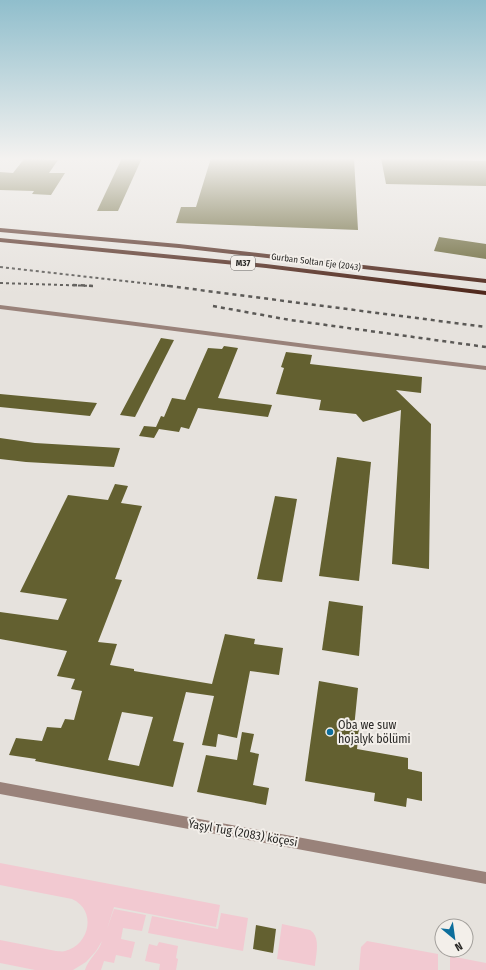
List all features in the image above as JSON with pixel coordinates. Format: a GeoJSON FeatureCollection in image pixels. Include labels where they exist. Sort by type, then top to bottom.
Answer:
{"type":"FeatureCollection","features":[{"type":"Feature","properties":{"kind":"highway","name":"Gurban Soltan Eje (2043)"},"geometry":{"type":"LineString","coordinates":[[0,230],[179,246],[486,281]]}},
{"type":"Feature","properties":{"kind":"highway","name":"Gurban Soltan Eje (2043)"},"geometry":{"type":"LineString","coordinates":[[0,240],[266,266],[486,293]]}},
{"type":"Feature","properties":{"kind":"street"},"geometry":{"type":"LineString","coordinates":[[0,307],[210,333],[338,351],[486,368]]}},
{"type":"Feature","properties":{"kind":"street","name":"Ýaşyl Tug (2083) köçesi"},"geometry":{"type":"LineString","coordinates":[[0,788],[486,878]]}},
{"type":"Feature","properties":{"kind":"shaded area"},"geometry":{"type":"Polygon","coordinates":[[[0,863],[220,905],[216,927],[114,907],[107,929],[114,909],[146,915],[142,931],[123,928],[121,939],[135,942],[131,958],[116,955],[114,963],[104,961],[101,970],[85,970],[88,962],[101,945],[102,941],[96,951],[86,962],[73,970],[35,970],[0,963],[0,940],[56,951],[64,951],[74,947],[80,942],[85,935],[87,919],[85,911],[80,904],[72,899],[0,885],[0,863]]]}},
{"type":"Feature","properties":{"kind":"shaded area"},"geometry":{"type":"Polygon","coordinates":[[[221,913],[248,918],[243,951],[148,933],[152,916],[218,929],[221,913]]]}},
{"type":"Feature","properties":{"kind":"shaded area"},"geometry":{"type":"Polygon","coordinates":[[[282,924],[310,930],[313,933],[317,942],[315,966],[277,959],[282,924]]]}},
{"type":"Feature","properties":{"kind":"shaded area"},"geometry":{"type":"Polygon","coordinates":[[[367,941],[434,953],[434,958],[438,958],[438,970],[359,970],[361,947],[367,941]]]}},
{"type":"Feature","properties":{"kind":"shaded area"},"geometry":{"type":"Polygon","coordinates":[[[159,942],[178,946],[176,970],[159,970],[160,964],[145,961],[149,944],[157,946],[159,942]]]}},
{"type":"Feature","properties":{"kind":"shaded area"},"geometry":{"type":"Polygon","coordinates":[[[450,958],[460,958],[486,963],[486,970],[450,970],[450,958]]]}},
{"type":"Feature","properties":{"kind":"building"},"geometry":{"type":"Polygon","coordinates":[[[101,203],[122,203],[118,211],[97,211],[101,203]]]}},
{"type":"Feature","properties":{"kind":"building"},"geometry":{"type":"Polygon","coordinates":[[[197,203],[357,203],[358,230],[176,223],[181,207],[196,207],[197,203]]]}},
{"type":"Feature","properties":{"kind":"building"},"geometry":{"type":"Polygon","coordinates":[[[439,237],[486,244],[486,259],[434,251],[439,237]]]}},
{"type":"Feature","properties":{"kind":"building"},"geometry":{"type":"Polygon","coordinates":[[[161,338],[174,340],[135,417],[120,415],[161,338]]]}},
{"type":"Feature","properties":{"kind":"building"},"geometry":{"type":"Polygon","coordinates":[[[224,346],[238,348],[218,398],[272,405],[268,417],[198,408],[189,429],[181,427],[179,432],[159,429],[154,438],[139,436],[144,426],[156,427],[161,416],[164,417],[172,398],[185,400],[208,348],[222,349],[224,346]]]}},
{"type":"Feature","properties":{"kind":"building"},"geometry":{"type":"Polygon","coordinates":[[[286,352],[312,355],[310,364],[422,377],[421,393],[396,390],[431,424],[429,569],[392,564],[401,410],[363,422],[356,414],[319,410],[321,400],[276,394],[284,368],[281,367],[286,352]]]}},
{"type":"Feature","properties":{"kind":"building"},"geometry":{"type":"Polygon","coordinates":[[[0,394],[97,403],[90,416],[0,407],[0,394]]]}},
{"type":"Feature","properties":{"kind":"building"},"geometry":{"type":"Polygon","coordinates":[[[0,438],[35,443],[120,448],[114,467],[26,462],[0,459],[0,438]]]}},
{"type":"Feature","properties":{"kind":"building"},"geometry":{"type":"Polygon","coordinates":[[[337,457],[371,462],[359,581],[319,576],[337,457]]]}},
{"type":"Feature","properties":{"kind":"building"},"geometry":{"type":"Polygon","coordinates":[[[115,484],[128,486],[121,503],[142,506],[115,579],[122,580],[98,642],[117,644],[110,665],[134,669],[134,671],[212,684],[225,634],[255,639],[254,644],[283,648],[279,675],[250,671],[237,738],[218,734],[216,747],[202,745],[214,696],[186,692],[173,741],[184,743],[173,787],[35,761],[36,759],[9,755],[16,738],[42,741],[47,727],[61,728],[65,719],[74,720],[82,691],[71,689],[75,679],[57,676],[67,651],[0,639],[0,612],[58,620],[67,599],[20,592],[68,495],[108,500],[115,484]],[[122,712],[108,760],[139,766],[153,717],[122,712]]]}},
{"type":"Feature","properties":{"kind":"building"},"geometry":{"type":"Polygon","coordinates":[[[275,496],[297,499],[282,582],[257,579],[275,496]]]}},
{"type":"Feature","properties":{"kind":"building"},"geometry":{"type":"Polygon","coordinates":[[[329,601],[363,606],[359,656],[322,650],[329,601]]]}},
{"type":"Feature","properties":{"kind":"building"},"geometry":{"type":"Polygon","coordinates":[[[319,681],[358,688],[354,728],[359,729],[357,749],[408,758],[408,769],[422,772],[422,801],[407,798],[406,807],[374,801],[375,793],[305,781],[319,681]]]}},
{"type":"Feature","properties":{"kind":"building"},"geometry":{"type":"Polygon","coordinates":[[[242,732],[254,734],[250,752],[259,754],[253,785],[269,788],[266,805],[197,792],[206,755],[237,760],[242,732]]]}},
{"type":"Feature","properties":{"kind":"building"},"geometry":{"type":"Polygon","coordinates":[[[256,925],[276,929],[273,953],[253,949],[256,925]]]}},
{"type":"Feature","properties":{"kind":"railway"},"geometry":{"type":"LineString","coordinates":[[0,267],[167,286]]}},
{"type":"Feature","properties":{"kind":"railway"},"geometry":{"type":"LineString","coordinates":[[0,283],[95,286],[73,285]]}},
{"type":"Feature","properties":{"kind":"railway"},"geometry":{"type":"LineString","coordinates":[[161,285],[167,286]]}},
{"type":"Feature","properties":{"kind":"railway"},"geometry":{"type":"LineString","coordinates":[[167,286],[486,327]]}},
{"type":"Feature","properties":{"kind":"railway"},"geometry":{"type":"LineString","coordinates":[[213,306],[290,320],[486,347]]}},
{"type":"Feature","properties":{"kind":"place","name":"Oba we suw hojalyk bölümi"},"geometry":{"type":"Point","coordinates":[330,732]}}]}
